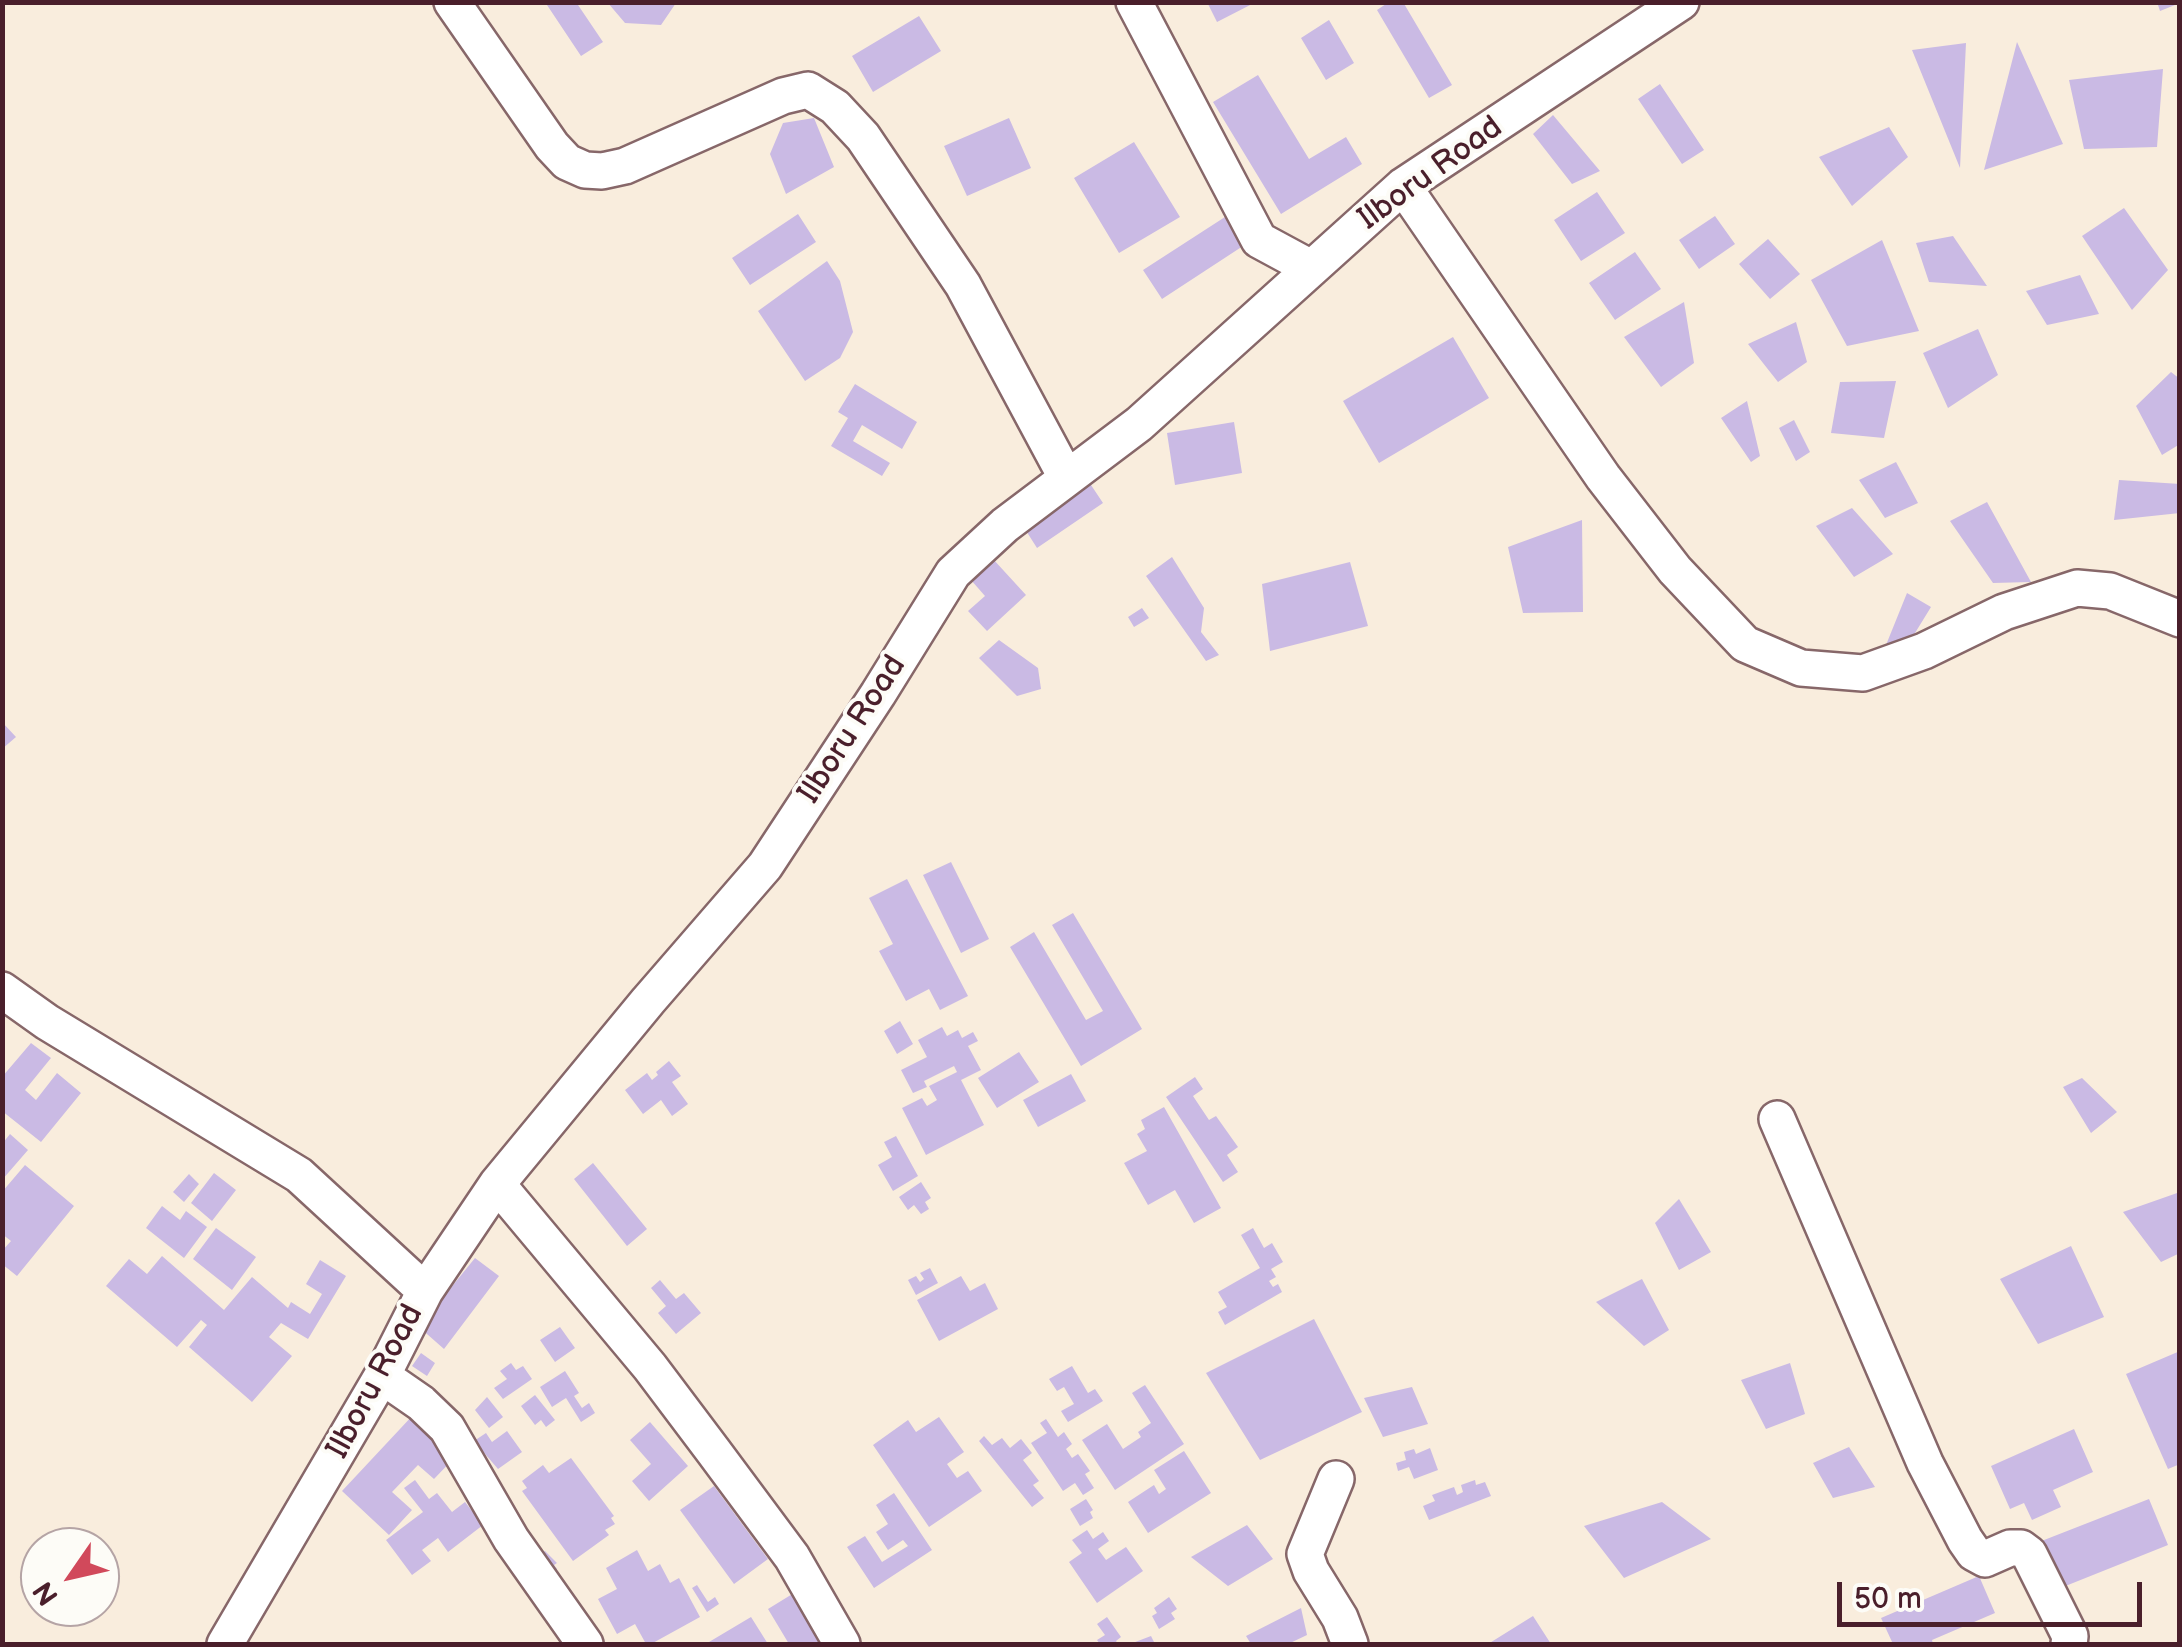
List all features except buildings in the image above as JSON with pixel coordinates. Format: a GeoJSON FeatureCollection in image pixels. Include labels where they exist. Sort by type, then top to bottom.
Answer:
{"type":"FeatureCollection","features":[{"type":"Feature","properties":{"kind":"street"},"geometry":{"type":"LineString","coordinates":[[452,2],[552,146],[568,162],[586,170],[625,166],[782,96],[808,90],[834,107],[863,138],[963,285],[1066,477]]}},
{"type":"Feature","properties":{"kind":"street"},"geometry":{"type":"LineString","coordinates":[[1134,2],[1259,240],[1309,267]]}},
{"type":"Feature","properties":{"kind":"street","name":"Ilboru Road"},"geometry":{"type":"LineString","coordinates":[[224,1644],[382,1376],[425,1291],[497,1184],[765,866],[952,573],[1066,477],[1139,424],[1402,186],[1680,2]]}},
{"type":"Feature","properties":{"kind":"street"},"geometry":{"type":"LineString","coordinates":[[1402,186],[1603,477],[1676,570],[1745,644],[1801,668],[1863,673],[1924,651],[2004,612],[2077,588],[2110,591],[2180,619]]}},
{"type":"Feature","properties":{"kind":"street"},"geometry":{"type":"LineString","coordinates":[[2,990],[47,1022],[299,1176],[425,1291]]}},
{"type":"Feature","properties":{"kind":"street"},"geometry":{"type":"LineString","coordinates":[[1778,1119],[1925,1462],[1966,1540],[1974,1553],[1985,1560],[2010,1548],[2021,1548],[2029,1554],[2070,1636],[2069,1644]]}},
{"type":"Feature","properties":{"kind":"street"},"geometry":{"type":"LineString","coordinates":[[497,1184],[650,1367],[725,1467],[792,1557],[842,1644]]}},
{"type":"Feature","properties":{"kind":"street"},"geometry":{"type":"LineString","coordinates":[[382,1376],[421,1403],[447,1428],[510,1539],[585,1644]]}},
{"type":"Feature","properties":{"kind":"street"},"geometry":{"type":"LineString","coordinates":[[1336,1479],[1306,1554],[1350,1644]]}}]}
